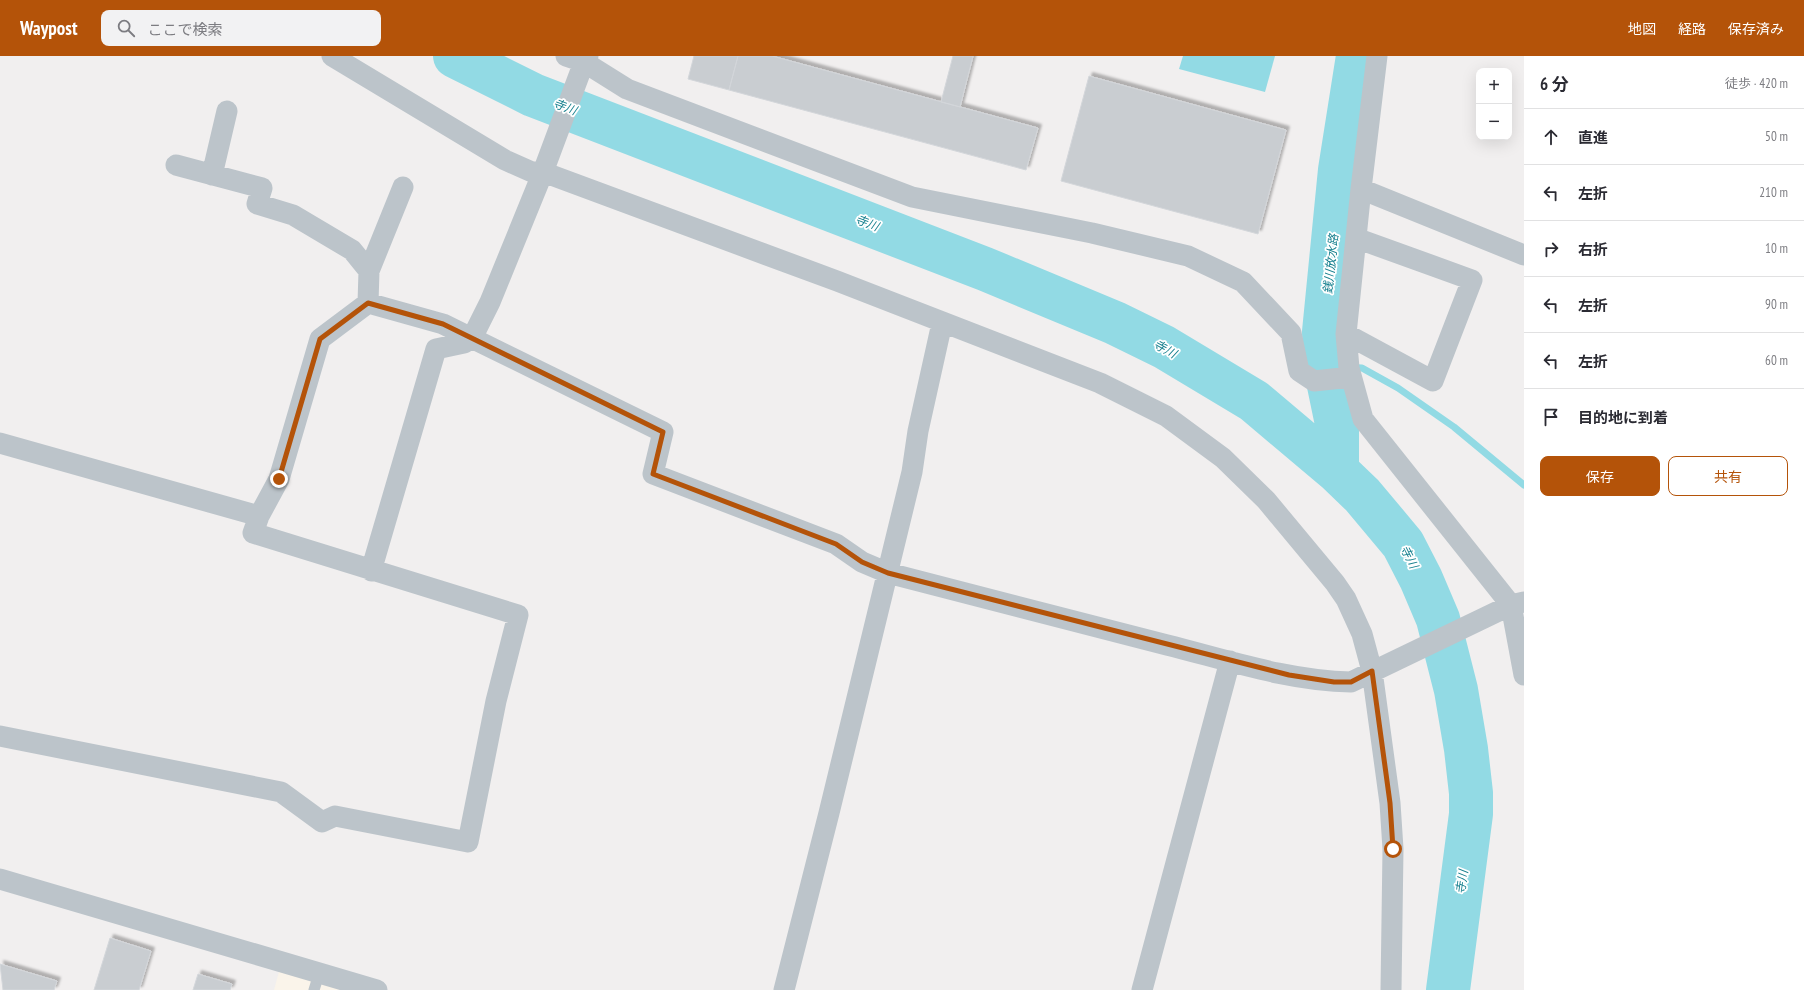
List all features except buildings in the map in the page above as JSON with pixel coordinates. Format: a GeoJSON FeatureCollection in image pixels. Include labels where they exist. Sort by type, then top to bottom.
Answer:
{"type":"FeatureCollection","features":[{"type":"Feature","properties":{"kind":"street"},"geometry":{"type":"LineString","coordinates":[[332,56],[505,160],[532,172],[546,165],[942,323],[1100,383],[1166,416],[1223,458],[1266,500],[1335,583],[1346,599],[1379,669],[1393,849],[1391,990]]}},
{"type":"Feature","properties":{"kind":"street"},"geometry":{"type":"LineString","coordinates":[[1377,56],[1356,238],[1348,358],[1363,419],[1511,606],[1524,675]]}},
{"type":"Feature","properties":{"kind":"street"},"geometry":{"type":"LineString","coordinates":[[372,571],[436,349],[464,343],[472,338],[490,302],[546,165],[580,62],[627,89],[912,197],[1092,233],[1188,256],[1243,282],[1291,333],[1299,371],[1314,381],[1348,358],[1433,381],[1472,280],[1356,238]]}},
{"type":"Feature","properties":{"kind":"street"},"geometry":{"type":"LineString","coordinates":[[212,175],[227,111]]}},
{"type":"Feature","properties":{"kind":"street"},"geometry":{"type":"LineString","coordinates":[[176,165],[262,188],[257,204],[293,215],[346,246],[352,250],[369,271]]}},
{"type":"Feature","properties":{"kind":"street"},"geometry":{"type":"LineString","coordinates":[[368,303],[369,271],[403,187]]}},
{"type":"Feature","properties":{"kind":"street"},"geometry":{"type":"LineString","coordinates":[[1361,189],[1524,255]]}},
{"type":"Feature","properties":{"kind":"street"},"geometry":{"type":"LineString","coordinates":[[368,303],[443,324],[663,432],[653,474],[836,544],[862,562],[888,573],[1230,661],[1289,675],[1334,682],[1351,682],[1511,606]]}},
{"type":"Feature","properties":{"kind":"street"},"geometry":{"type":"LineString","coordinates":[[0,736],[281,792],[322,822],[335,816],[468,842],[496,701],[518,615],[253,533],[259,516],[279,479],[320,339],[368,303]]}},
{"type":"Feature","properties":{"kind":"street"},"geometry":{"type":"LineString","coordinates":[[784,990],[912,472],[918,431],[942,323]]}},
{"type":"Feature","properties":{"kind":"street"},"geometry":{"type":"LineString","coordinates":[[0,443],[259,516]]}},
{"type":"Feature","properties":{"kind":"street"},"geometry":{"type":"LineString","coordinates":[[1142,990],[1230,661]]}},
{"type":"Feature","properties":{"kind":"street"},"geometry":{"type":"LineString","coordinates":[[0,879],[316,982],[377,990]]}},
{"type":"Feature","properties":{"kind":"shaded area"},"geometry":{"type":"Polygon","coordinates":[[[280,968],[351,990],[274,990],[280,968]]]}},
{"type":"Feature","properties":{"kind":"water"},"geometry":{"type":"Polygon","coordinates":[[[1183,56],[1275,56],[1265,92],[1179,69],[1183,56]]]}},
{"type":"Feature","properties":{"kind":"waterway","name":"寺川"},"geometry":{"type":"LineString","coordinates":[[455,56],[533,95],[985,269],[1115,323],[1164,347],[1254,401],[1337,471],[1362,495],[1403,544],[1421,579],[1438,619],[1456,690],[1466,749],[1471,793],[1471,814],[1448,990]]}},
{"type":"Feature","properties":{"kind":"waterway","name":"銭川放水路"},"geometry":{"type":"LineString","coordinates":[[1337,471],[1337,424],[1325,366],[1324,332],[1340,170],[1358,56]]}},
{"type":"Feature","properties":{"kind":"waterway"},"geometry":{"type":"LineString","coordinates":[[1325,366],[1362,368],[1398,388],[1454,427],[1524,485]]}},
{"type":"Feature","properties":{"kind":"route"},"geometry":{"type":"LineString","coordinates":[[279,479],[320,339],[368,303],[443,324],[518,360],[621,413],[663,432],[653,474],[725,503],[836,544],[862,562],[888,573],[1289,675],[1334,682],[1351,682],[1372,671],[1390,803],[1393,849]]}}]}
